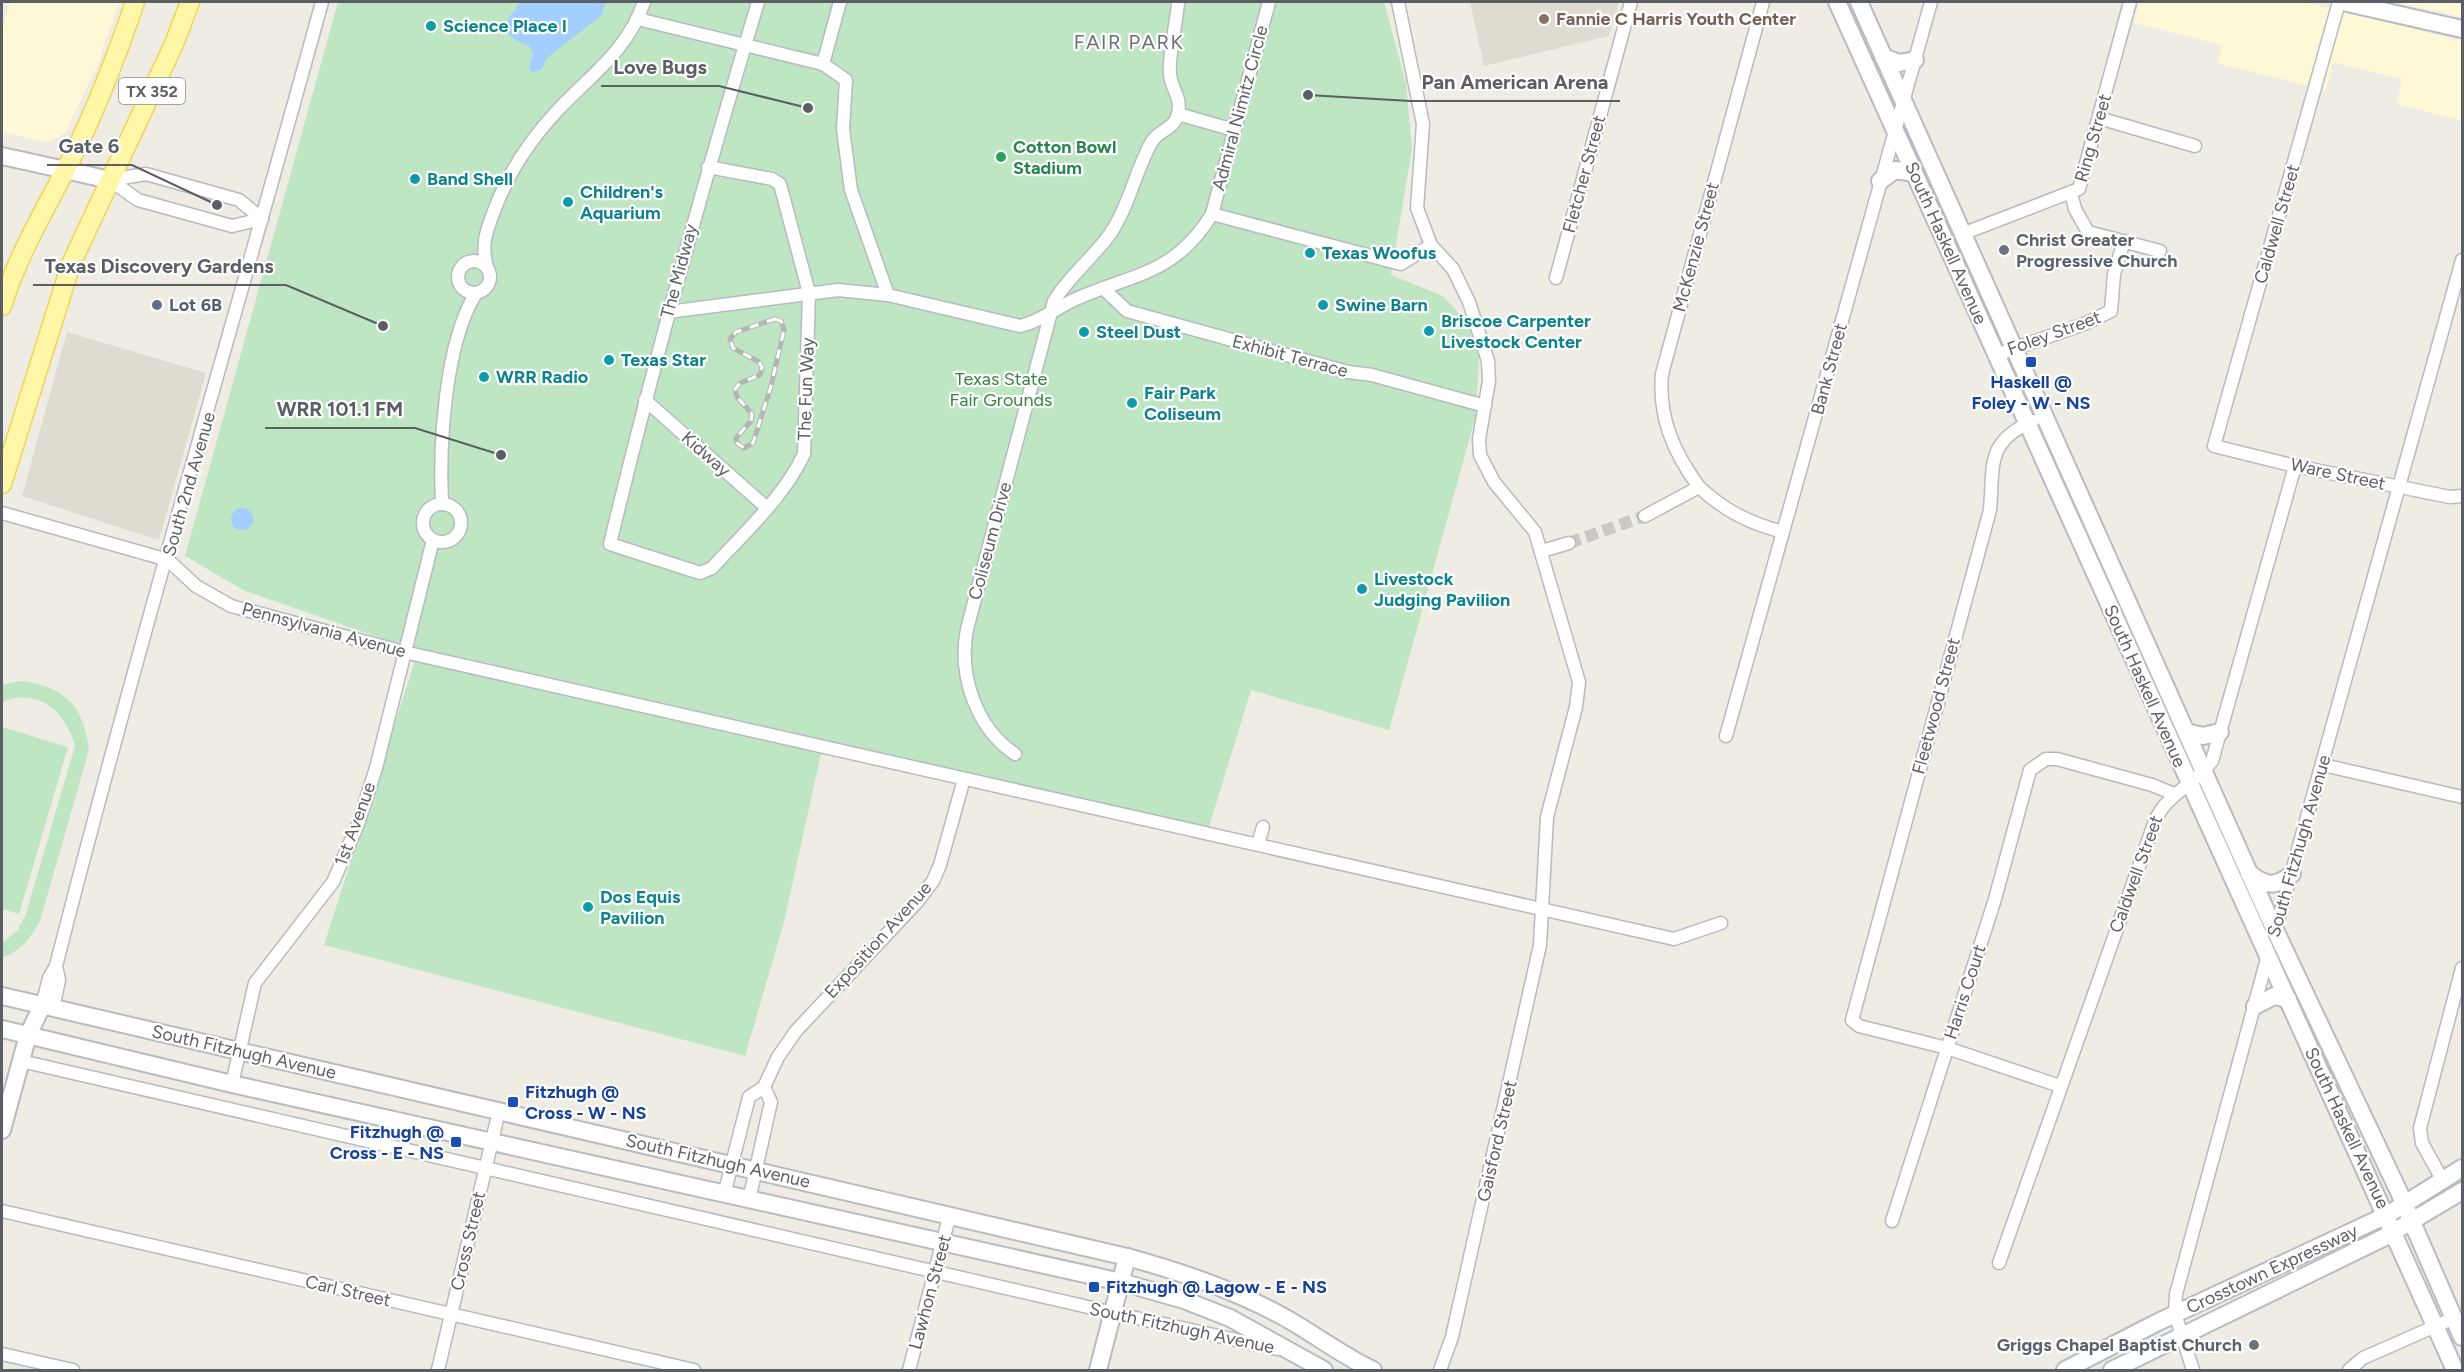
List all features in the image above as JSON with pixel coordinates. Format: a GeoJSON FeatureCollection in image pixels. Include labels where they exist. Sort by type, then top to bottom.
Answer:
{"type":"FeatureCollection","features":[{"type":"Feature","properties":{"kind":"main road","name":"TX 352"},"geometry":{"type":"LineString","coordinates":[[2,306],[25,244],[81,140],[111,71],[135,2]]}},
{"type":"Feature","properties":{"kind":"main road","name":"TX 352"},"geometry":{"type":"LineString","coordinates":[[2,484],[71,264],[174,44],[190,2]]}},
{"type":"Feature","properties":{"kind":"main road","name":"South Haskell Avenue"},"geometry":{"type":"LineString","coordinates":[[1836,2],[2189,785],[2387,1215],[2455,1371]]}},
{"type":"Feature","properties":{"kind":"main road","name":"South Haskell Avenue"},"geometry":{"type":"LineString","coordinates":[[1859,2],[1902,103],[2275,930],[2463,1337]]}},
{"type":"Feature","properties":{"kind":"main road"},"geometry":{"type":"LineString","coordinates":[[2341,2],[2463,29]]}},
{"type":"Feature","properties":{"kind":"main road"},"geometry":{"type":"LineString","coordinates":[[1883,57],[1899,63],[1915,60]]}},
{"type":"Feature","properties":{"kind":"main road"},"geometry":{"type":"LineString","coordinates":[[2,156],[110,180]]}},
{"type":"Feature","properties":{"kind":"main road"},"geometry":{"type":"LineString","coordinates":[[1880,181],[1895,171],[1914,173]]}},
{"type":"Feature","properties":{"kind":"main road"},"geometry":{"type":"LineString","coordinates":[[2186,732],[2203,736],[2220,732]]}},
{"type":"Feature","properties":{"kind":"main road"},"geometry":{"type":"LineString","coordinates":[[2250,873],[2271,885],[2277,884],[2292,874]]}},
{"type":"Feature","properties":{"kind":"main road","name":"South Fitzhugh Avenue"},"geometry":{"type":"LineString","coordinates":[[2,996],[950,1214],[1127,1257],[1200,1278],[1239,1294],[1283,1317],[1373,1371]]}},
{"type":"Feature","properties":{"kind":"main road"},"geometry":{"type":"LineString","coordinates":[[2255,1006],[2274,996],[2288,999]]}},
{"type":"Feature","properties":{"kind":"main road","name":"South 2nd Avenue"},"geometry":{"type":"LineString","coordinates":[[2,1130],[28,1035],[48,1007]]}},
{"type":"Feature","properties":{"kind":"main road","name":"South Fitzhugh Avenue"},"geometry":{"type":"LineString","coordinates":[[2,1029],[232,1084],[942,1244],[1121,1282],[1184,1300],[1230,1318],[1324,1371]]}},
{"type":"Feature","properties":{"kind":"main road","name":"Crosstown Expressway"},"geometry":{"type":"LineString","coordinates":[[2175,1314],[2387,1215],[2463,1168]]}},
{"type":"Feature","properties":{"kind":"main road","name":"Crosstown Expressway"},"geometry":{"type":"LineString","coordinates":[[2183,1336],[2394,1232],[2463,1191]]}},
{"type":"Feature","properties":{"kind":"main road"},"geometry":{"type":"LineString","coordinates":[[1098,1371],[1127,1257]]}},
{"type":"Feature","properties":{"kind":"main road"},"geometry":{"type":"LineString","coordinates":[[2066,1371],[2175,1314]]}},
{"type":"Feature","properties":{"kind":"main road"},"geometry":{"type":"LineString","coordinates":[[2112,1371],[2183,1336]]}},
{"type":"Feature","properties":{"kind":"street","name":"South 2nd Avenue"},"geometry":{"type":"LineString","coordinates":[[48,1007],[49,978],[56,966],[100,795],[168,560],[322,2]]}},
{"type":"Feature","properties":{"kind":"street"},"geometry":{"type":"LineString","coordinates":[[466,309],[459,273],[482,249],[504,187],[525,150],[558,109],[613,57],[632,30],[644,2]]}},
{"type":"Feature","properties":{"kind":"street","name":"The Midway"},"geometry":{"type":"LineString","coordinates":[[610,544],[668,312],[708,167],[758,2]]}},
{"type":"Feature","properties":{"kind":"street"},"geometry":{"type":"LineString","coordinates":[[823,64],[840,2]]}},
{"type":"Feature","properties":{"kind":"street"},"geometry":{"type":"LineString","coordinates":[[1178,2],[1170,75],[1180,102],[1178,114],[1234,130]]}},
{"type":"Feature","properties":{"kind":"street","name":"Admiral Nimitz Circle"},"geometry":{"type":"LineString","coordinates":[[1212,214],[1269,2]]}},
{"type":"Feature","properties":{"kind":"street"},"geometry":{"type":"LineString","coordinates":[[668,312],[838,290],[888,295],[1020,326],[1035,322],[1070,302],[1103,288],[1160,267],[1189,244],[1212,214],[1401,264],[1431,245],[1417,207],[1423,124],[1398,2]]}},
{"type":"Feature","properties":{"kind":"street","name":"Fletcher Street"},"geometry":{"type":"LineString","coordinates":[[1556,278],[1631,2]]}},
{"type":"Feature","properties":{"kind":"street","name":"McKenzie Street"},"geometry":{"type":"LineString","coordinates":[[1763,2],[1662,374],[1660,390],[1667,430],[1674,450],[1699,487],[1737,517],[1783,532]]}},
{"type":"Feature","properties":{"kind":"street","name":"Bank Street"},"geometry":{"type":"LineString","coordinates":[[1726,736],[1931,2]]}},
{"type":"Feature","properties":{"kind":"street","name":"Ring Street"},"geometry":{"type":"LineString","coordinates":[[1962,234],[2079,189],[2130,2]]}},
{"type":"Feature","properties":{"kind":"street","name":"Caldwell Street"},"geometry":{"type":"LineString","coordinates":[[2214,446],[2341,2]]}},
{"type":"Feature","properties":{"kind":"street"},"geometry":{"type":"LineString","coordinates":[[642,20],[744,47],[823,64],[846,80],[843,129],[851,190],[888,295]]}},
{"type":"Feature","properties":{"kind":"street","name":"Coliseum Drive"},"geometry":{"type":"LineString","coordinates":[[1015,754],[999,743],[980,714],[967,676],[964,645],[1049,315],[1062,289],[1110,234],[1123,211],[1150,144],[1160,133],[1173,125],[1178,114]]}},
{"type":"Feature","properties":{"kind":"street"},"geometry":{"type":"LineString","coordinates":[[2099,118],[2195,146]]}},
{"type":"Feature","properties":{"kind":"street","name":"The Fun Way"},"geometry":{"type":"LineString","coordinates":[[610,544],[700,573],[706,572],[766,508],[798,468],[804,454],[809,293],[780,184],[772,179],[708,167]]}},
{"type":"Feature","properties":{"kind":"street"},"geometry":{"type":"LineString","coordinates":[[110,180],[146,174],[238,200],[262,219]]}},
{"type":"Feature","properties":{"kind":"street"},"geometry":{"type":"LineString","coordinates":[[110,180],[138,200],[232,226],[262,219]]}},
{"type":"Feature","properties":{"kind":"street"},"geometry":{"type":"LineString","coordinates":[[2071,193],[2075,209],[2088,232],[2160,251]]}},
{"type":"Feature","properties":{"kind":"street","name":"Foley Street"},"geometry":{"type":"LineString","coordinates":[[1996,355],[2085,324],[2111,311],[2114,274],[2124,241]]}},
{"type":"Feature","properties":{"kind":"street","name":"Gaisford Street"},"geometry":{"type":"LineString","coordinates":[[1431,245],[1453,269],[1484,341],[1489,379],[1479,439],[1480,455],[1494,482],[1536,532],[1579,682],[1576,707],[1547,817],[1540,945],[1452,1337],[1440,1371]]}},
{"type":"Feature","properties":{"kind":"street"},"geometry":{"type":"LineString","coordinates":[[442,503],[442,442],[448,387],[466,309],[476,292],[489,283],[482,249]]}},
{"type":"Feature","properties":{"kind":"street","name":"South Fitzhugh Avenue"},"geometry":{"type":"LineString","coordinates":[[2175,1314],[2176,1294],[2275,930],[2463,260]]}},
{"type":"Feature","properties":{"kind":"street"},"geometry":{"type":"LineString","coordinates":[[468,262],[478,261],[487,268]]}},
{"type":"Feature","properties":{"kind":"street"},"geometry":{"type":"LineString","coordinates":[[462,287],[476,292]]}},
{"type":"Feature","properties":{"kind":"street","name":"Exhibit Terrace"},"geometry":{"type":"LineString","coordinates":[[1103,288],[1127,311],[1348,372],[1372,375],[1485,406]]}},
{"type":"Feature","properties":{"kind":"street","name":"Kidway"},"geometry":{"type":"LineString","coordinates":[[645,400],[766,508]]}},
{"type":"Feature","properties":{"kind":"street","name":"Fleetwood Street"},"geometry":{"type":"LineString","coordinates":[[1947,1048],[1859,1026],[1852,1020],[1990,510],[1992,462],[1999,446],[2026,424],[2045,416]]}},
{"type":"Feature","properties":{"kind":"street","name":"Ware Street"},"geometry":{"type":"LineString","coordinates":[[2214,446],[2295,466],[2450,497],[2463,496]]}},
{"type":"Feature","properties":{"kind":"street","name":"Caldwell Street"},"geometry":{"type":"LineString","coordinates":[[1999,1263],[2155,820],[2164,803],[2204,772],[2212,761],[2295,466]]}},
{"type":"Feature","properties":{"kind":"street"},"geometry":{"type":"LineString","coordinates":[[1645,516],[1699,487]]}},
{"type":"Feature","properties":{"kind":"street"},"geometry":{"type":"LineString","coordinates":[[442,503],[454,507],[462,524],[457,536],[446,542],[433,540],[424,531],[423,518],[430,508],[442,503]]}},
{"type":"Feature","properties":{"kind":"street","name":"Pennsylvania Avenue"},"geometry":{"type":"LineString","coordinates":[[2,513],[168,560],[196,586],[231,606],[404,652],[1674,939],[1721,923]]}},
{"type":"Feature","properties":{"kind":"street","name":"1st Avenue"},"geometry":{"type":"LineString","coordinates":[[232,1084],[255,984],[263,970],[333,882],[347,853],[370,787],[433,540]]}},
{"type":"Feature","properties":{"kind":"street"},"geometry":{"type":"LineString","coordinates":[[1542,551],[1569,543]]}},
{"type":"Feature","properties":{"kind":"street","name":"Harris Court"},"geometry":{"type":"LineString","coordinates":[[1892,1221],[1995,899],[2030,770],[2037,763],[2057,759],[2152,785],[2174,794]]}},
{"type":"Feature","properties":{"kind":"street"},"geometry":{"type":"LineString","coordinates":[[2323,765],[2463,796]]}},
{"type":"Feature","properties":{"kind":"street","name":"Exposition Avenue"},"geometry":{"type":"LineString","coordinates":[[724,1195],[749,1097],[764,1087],[778,1057],[796,1031],[918,901],[933,881],[964,779]]}},
{"type":"Feature","properties":{"kind":"street"},"geometry":{"type":"LineString","coordinates":[[1258,844],[1263,827]]}},
{"type":"Feature","properties":{"kind":"street"},"geometry":{"type":"LineString","coordinates":[[2443,1181],[2422,1143],[2420,1128],[2463,968]]}},
{"type":"Feature","properties":{"kind":"street"},"geometry":{"type":"LineString","coordinates":[[1947,1048],[2060,1086]]}},
{"type":"Feature","properties":{"kind":"street","name":"South Fitzhugh Avenue"},"geometry":{"type":"LineString","coordinates":[[21,1061],[1291,1352]]}},
{"type":"Feature","properties":{"kind":"street"},"geometry":{"type":"LineString","coordinates":[[749,1200],[771,1102],[764,1087]]}},
{"type":"Feature","properties":{"kind":"street","name":"Cross Street"},"geometry":{"type":"LineString","coordinates":[[438,1371],[499,1111]]}},
{"type":"Feature","properties":{"kind":"street","name":"Carl Street"},"geometry":{"type":"LineString","coordinates":[[2,1211],[694,1371]]}},
{"type":"Feature","properties":{"kind":"street","name":"Lawhon Street"},"geometry":{"type":"LineString","coordinates":[[909,1371],[950,1214]]}},
{"type":"Feature","properties":{"kind":"street"},"geometry":{"type":"LineString","coordinates":[[2175,1314],[2193,1371]]}},
{"type":"Feature","properties":{"kind":"street"},"geometry":{"type":"LineString","coordinates":[[2349,1371],[2363,1358],[2454,1318]]}},
{"type":"Feature","properties":{"kind":"street"},"geometry":{"type":"LineString","coordinates":[[2,1354],[73,1371]]}},
{"type":"Feature","properties":{"kind":"shaded area"},"geometry":{"type":"Polygon","coordinates":[[[10,2],[119,2],[98,64],[65,133],[47,143],[2,132],[2,32],[10,2]]]}},
{"type":"Feature","properties":{"kind":"shaded area","name":"Fannie C Harris Youth Center"},"geometry":{"type":"Polygon","coordinates":[[[1470,2],[1619,2],[1609,36],[1484,66],[1470,2]]]}},
{"type":"Feature","properties":{"kind":"shaded area"},"geometry":{"type":"Polygon","coordinates":[[[2139,2],[2304,2],[2462,41],[2462,121],[2397,104],[2402,79],[2333,62],[2326,90],[2218,63],[2222,45],[2134,23],[2139,2]]]}},
{"type":"Feature","properties":{"kind":"shaded area"},"geometry":{"type":"Polygon","coordinates":[[[2394,2],[2462,2],[2462,17],[2394,2]]]}},
{"type":"Feature","properties":{"kind":"shaded area"},"geometry":{"type":"Polygon","coordinates":[[[67,332],[206,373],[159,540],[22,496],[67,332]]]}},
{"type":"Feature","properties":{"kind":"green space","name":"Texas State Fair Grounds"},"geometry":{"type":"Polygon","coordinates":[[[338,2],[1384,2],[1406,83],[1412,149],[1391,275],[1443,296],[1467,322],[1479,357],[1476,415],[1389,730],[1251,690],[1209,827],[822,749],[784,922],[745,1056],[324,945],[418,651],[245,591],[185,556],[338,2]]]}},
{"type":"Feature","properties":{"kind":"green space"},"geometry":{"type":"Polygon","coordinates":[[[20,681],[49,688],[70,701],[82,721],[89,750],[40,921],[24,944],[2,958],[2,943],[17,931],[25,917],[75,746],[65,723],[49,706],[39,700],[27,698],[15,698],[2,702],[2,685],[20,681]]]}},
{"type":"Feature","properties":{"kind":"green space"},"geometry":{"type":"Polygon","coordinates":[[[2,727],[68,747],[19,914],[2,909],[2,727]]]}},
{"type":"Feature","properties":{"kind":"water"},"geometry":{"type":"Polygon","coordinates":[[[521,2],[606,2],[602,15],[547,58],[542,69],[533,73],[529,68],[533,53],[529,46],[512,38],[506,29],[510,17],[521,2]]]}},
{"type":"Feature","properties":{"kind":"water"},"geometry":{"type":"Polygon","coordinates":[[[242,508],[252,515],[253,519],[246,529],[242,530],[232,523],[231,519],[238,509],[242,508]]]}},
{"type":"Feature","properties":{"kind":"tunnel"},"geometry":{"type":"LineString","coordinates":[[1569,543],[1645,516]]}},
{"type":"Feature","properties":{"kind":"railway"},"geometry":{"type":"LineString","coordinates":[[775,319],[781,321],[784,330],[771,386],[753,443],[744,448],[737,443],[736,438],[751,421],[752,414],[737,397],[735,389],[740,383],[760,375],[762,367],[759,362],[733,348],[730,339],[736,332],[775,319]]}},
{"type":"Feature","properties":{"kind":"place","name":"Fannie C Harris Youth Center"},"geometry":{"type":"Point","coordinates":[1544,19]}},
{"type":"Feature","properties":{"kind":"place","name":"Science Place I"},"geometry":{"type":"Point","coordinates":[431,26]}},
{"type":"Feature","properties":{"kind":"place","name":"Pan American Arena"},"geometry":{"type":"Point","coordinates":[1308,95]}},
{"type":"Feature","properties":{"kind":"place","name":"Love Bugs"},"geometry":{"type":"Point","coordinates":[808,108]}},
{"type":"Feature","properties":{"kind":"place","name":"Cotton Bowl Stadium"},"geometry":{"type":"Point","coordinates":[1001,157]}},
{"type":"Feature","properties":{"kind":"place","name":"Band Shell"},"geometry":{"type":"Point","coordinates":[415,179]}},
{"type":"Feature","properties":{"kind":"place","name":"Children's Aquarium"},"geometry":{"type":"Point","coordinates":[568,202]}},
{"type":"Feature","properties":{"kind":"place","name":"Gate 6"},"geometry":{"type":"Point","coordinates":[217,205]}},
{"type":"Feature","properties":{"kind":"place","name":"Christ Greater Progressive Church"},"geometry":{"type":"Point","coordinates":[2004,250]}},
{"type":"Feature","properties":{"kind":"place","name":"Texas Woofus"},"geometry":{"type":"Point","coordinates":[1310,253]}},
{"type":"Feature","properties":{"kind":"place","name":"Lot 6B"},"geometry":{"type":"Point","coordinates":[157,305]}},
{"type":"Feature","properties":{"kind":"place","name":"Swine Barn"},"geometry":{"type":"Point","coordinates":[1323,305]}},
{"type":"Feature","properties":{"kind":"place","name":"Texas Discovery Gardens"},"geometry":{"type":"Point","coordinates":[383,326]}},
{"type":"Feature","properties":{"kind":"place","name":"Briscoe Carpenter Livestock Center"},"geometry":{"type":"Point","coordinates":[1429,331]}},
{"type":"Feature","properties":{"kind":"place","name":"Steel Dust"},"geometry":{"type":"Point","coordinates":[1084,332]}},
{"type":"Feature","properties":{"kind":"place","name":"Texas Star"},"geometry":{"type":"Point","coordinates":[609,360]}},
{"type":"Feature","properties":{"kind":"place","name":"Haskell @ Foley - W - NS"},"geometry":{"type":"Point","coordinates":[2031,362]}},
{"type":"Feature","properties":{"kind":"place","name":"WRR Radio"},"geometry":{"type":"Point","coordinates":[484,377]}},
{"type":"Feature","properties":{"kind":"place","name":"Fair Park Coliseum"},"geometry":{"type":"Point","coordinates":[1132,403]}},
{"type":"Feature","properties":{"kind":"place","name":"WRR 101.1 FM"},"geometry":{"type":"Point","coordinates":[501,455]}},
{"type":"Feature","properties":{"kind":"place","name":"Livestock Judging Pavilion"},"geometry":{"type":"Point","coordinates":[1362,589]}},
{"type":"Feature","properties":{"kind":"place","name":"Dos Equis Pavilion"},"geometry":{"type":"Point","coordinates":[588,907]}},
{"type":"Feature","properties":{"kind":"place","name":"Fitzhugh @ Cross - W - NS"},"geometry":{"type":"Point","coordinates":[513,1102]}},
{"type":"Feature","properties":{"kind":"place","name":"Fitzhugh @ Cross - E - NS"},"geometry":{"type":"Point","coordinates":[456,1142]}},
{"type":"Feature","properties":{"kind":"place","name":"Fitzhugh @ Lagow - E - NS"},"geometry":{"type":"Point","coordinates":[1094,1287]}},
{"type":"Feature","properties":{"kind":"place","name":"Griggs Chapel Baptist Church"},"geometry":{"type":"Point","coordinates":[2254,1345]}},
{"type":"Feature","properties":{"kind":"district","name":"FAIR PARK"},"geometry":{"type":"Point","coordinates":[1129,42]}}]}
